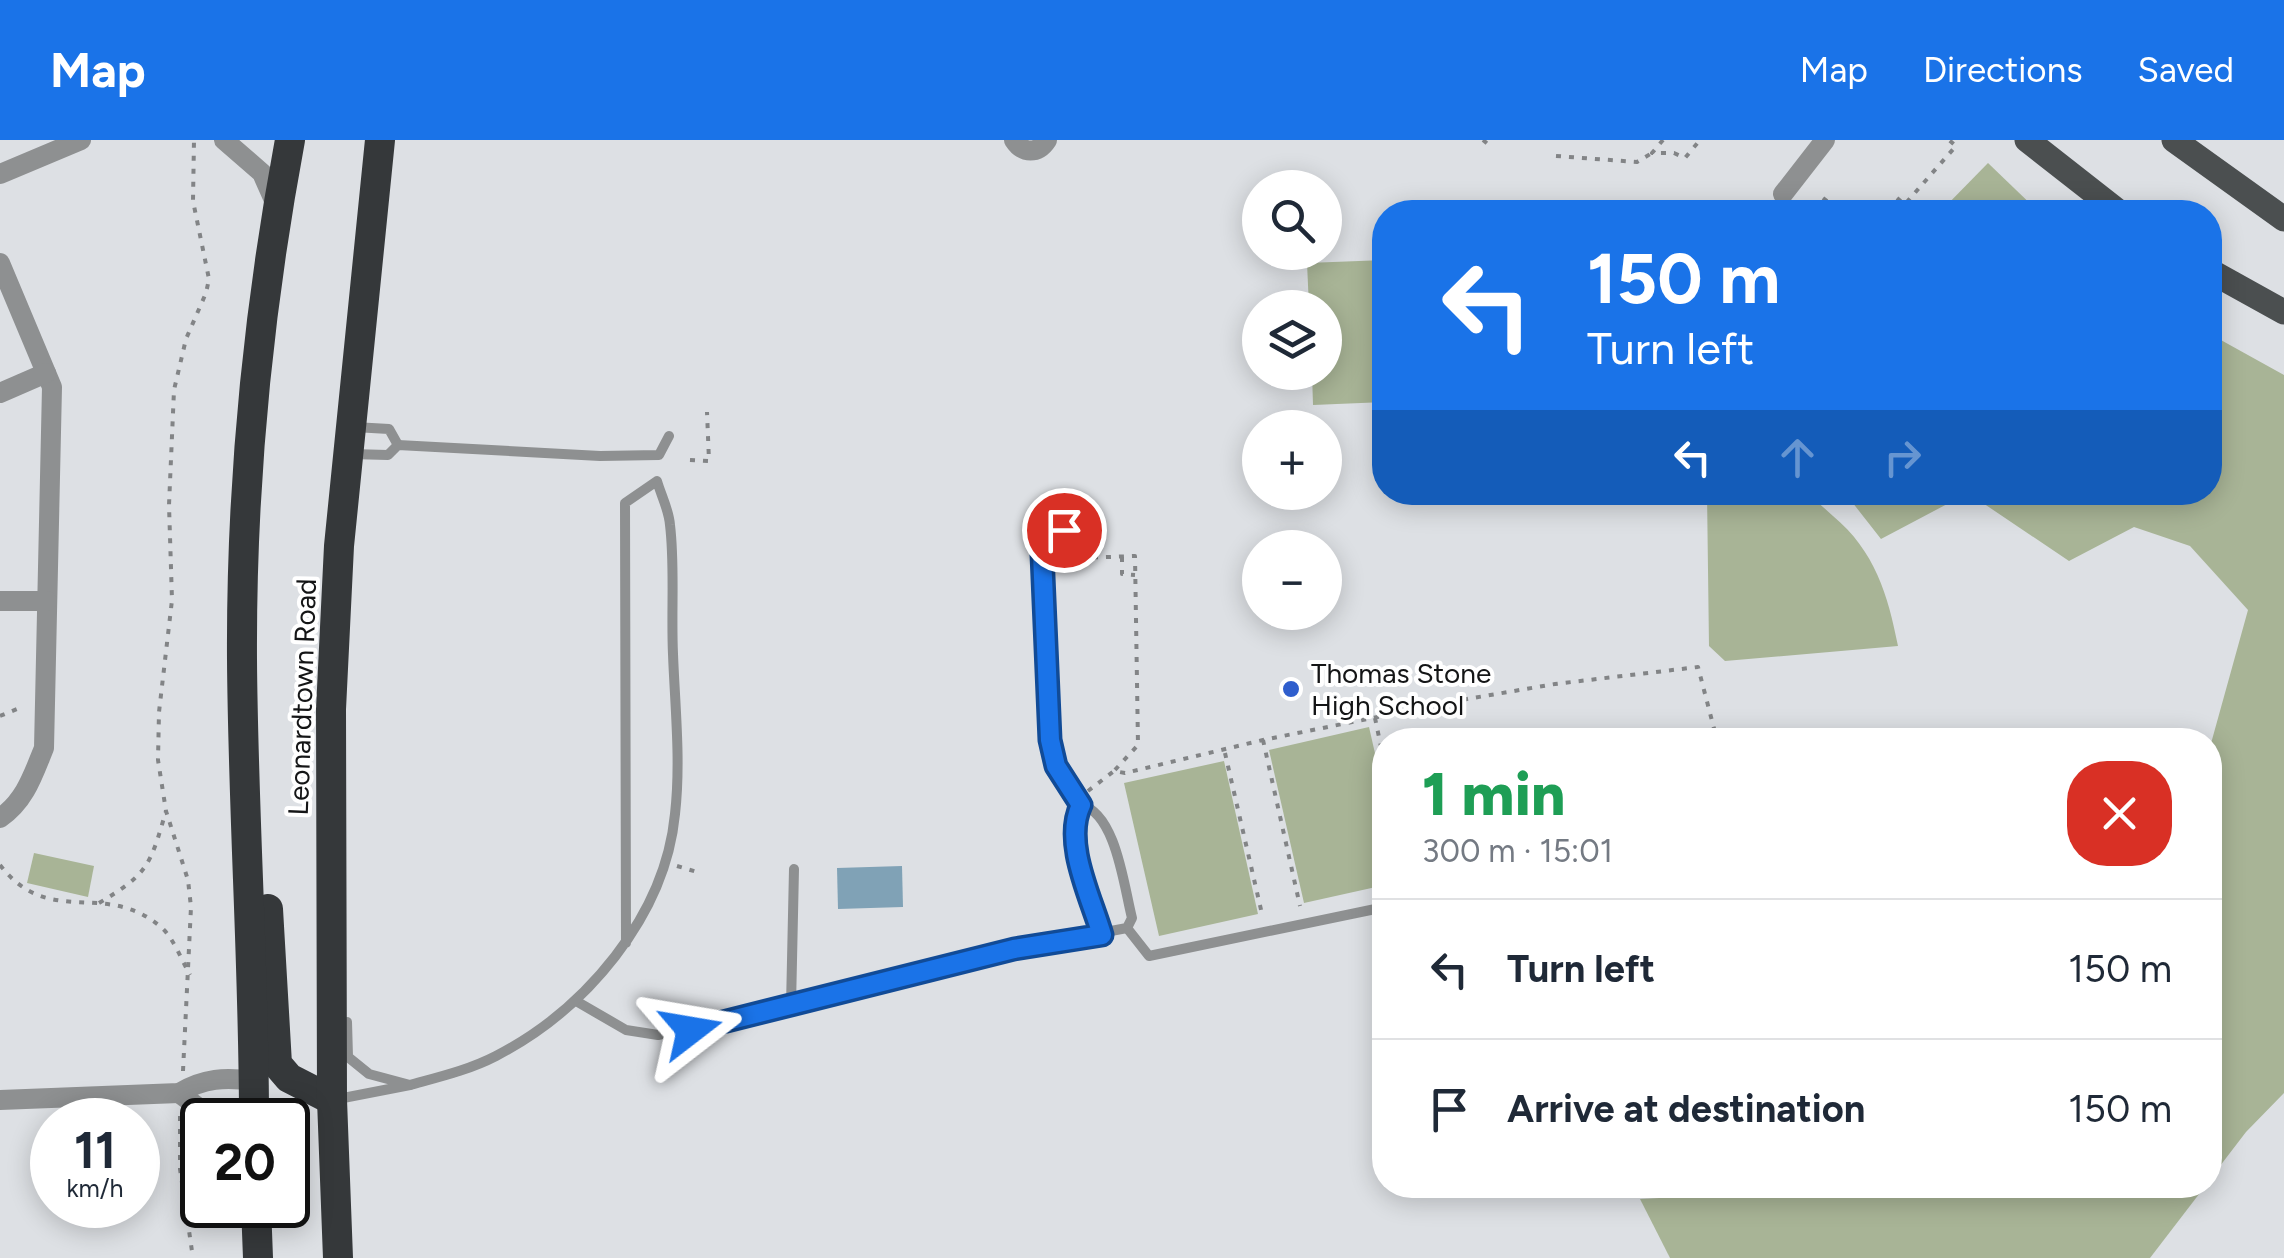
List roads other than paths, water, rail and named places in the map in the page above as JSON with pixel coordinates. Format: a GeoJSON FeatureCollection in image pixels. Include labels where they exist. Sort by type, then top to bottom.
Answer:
{"type":"FeatureCollection","features":[{"type":"Feature","properties":{"kind":"highway","name":"Leonardtown Road"},"geometry":{"type":"LineString","coordinates":[[254,1098],[242,657],[245,496],[258,349],[290,140]]}},
{"type":"Feature","properties":{"kind":"highway","name":"Leonardtown Road"},"geometry":{"type":"LineString","coordinates":[[337,1258],[332,1100],[331,709],[340,546],[380,140]]}},
{"type":"Feature","properties":{"kind":"highway"},"geometry":{"type":"LineString","coordinates":[[246,823],[266,865],[277,1064],[284,1074],[332,1100]]}},
{"type":"Feature","properties":{"kind":"highway"},"geometry":{"type":"LineString","coordinates":[[254,1082],[308,1111],[317,1136],[318,1204],[337,1258]]}},
{"type":"Feature","properties":{"kind":"highway"},"geometry":{"type":"LineString","coordinates":[[257,1228],[258,1258]]}},
{"type":"Feature","properties":{"kind":"main road"},"geometry":{"type":"LineString","coordinates":[[2027,140],[2104,200]]}},
{"type":"Feature","properties":{"kind":"main road"},"geometry":{"type":"LineString","coordinates":[[2174,140],[2284,219]]}},
{"type":"Feature","properties":{"kind":"main road"},"geometry":{"type":"LineString","coordinates":[[2222,278],[2284,312]]}},
{"type":"Feature","properties":{"kind":"street"},"geometry":{"type":"LineString","coordinates":[[0,174],[81,140]]}},
{"type":"Feature","properties":{"kind":"street"},"geometry":{"type":"LineString","coordinates":[[224,140],[262,173],[277,209]]}},
{"type":"Feature","properties":{"kind":"street"},"geometry":{"type":"LineString","coordinates":[[1014,140],[1023,150],[1034,151],[1047,140]]}},
{"type":"Feature","properties":{"kind":"street"},"geometry":{"type":"LineString","coordinates":[[1784,194],[1826,140]]}},
{"type":"Feature","properties":{"kind":"street"},"geometry":{"type":"LineString","coordinates":[[0,264],[52,386],[44,748],[28,789],[12,810],[0,818]]}},
{"type":"Feature","properties":{"kind":"street"},"geometry":{"type":"LineString","coordinates":[[0,393],[46,373]]}},
{"type":"Feature","properties":{"kind":"street"},"geometry":{"type":"LineString","coordinates":[[0,602],[48,601]]}},
{"type":"Feature","properties":{"kind":"street"},"geometry":{"type":"LineString","coordinates":[[0,1100],[179,1094],[197,1082],[226,1078],[254,1082]]}},
{"type":"Feature","properties":{"kind":"street"},"geometry":{"type":"LineString","coordinates":[[179,1094],[185,1098]]}},
{"type":"Feature","properties":{"kind":"lane"},"geometry":{"type":"LineString","coordinates":[[350,440],[389,429],[398,446]]}},
{"type":"Feature","properties":{"kind":"lane"},"geometry":{"type":"LineString","coordinates":[[350,440],[388,455],[398,446],[600,456],[659,455],[669,436]]}},
{"type":"Feature","properties":{"kind":"lane"},"geometry":{"type":"LineString","coordinates":[[332,1100],[410,1086],[492,1058],[550,1023],[576,1000],[626,942],[665,863],[675,818],[678,771],[670,522],[657,481],[625,503],[626,942]]}},
{"type":"Feature","properties":{"kind":"lane"},"geometry":{"type":"LineString","coordinates":[[576,1000],[626,1030],[658,1035],[791,1006],[1014,949],[1127,928],[1132,918],[1108,828],[1096,811],[1081,805],[1056,766],[1050,740],[1044,542],[1055,532],[1077,525]]}},
{"type":"Feature","properties":{"kind":"lane"},"geometry":{"type":"LineString","coordinates":[[1081,805],[1074,832],[1102,935]]}},
{"type":"Feature","properties":{"kind":"lane"},"geometry":{"type":"LineString","coordinates":[[332,857],[342,892],[345,965]]}},
{"type":"Feature","properties":{"kind":"lane"},"geometry":{"type":"LineString","coordinates":[[791,1006],[794,869]]}},
{"type":"Feature","properties":{"kind":"lane"},"geometry":{"type":"LineString","coordinates":[[1127,928],[1149,956],[1372,911]]}},
{"type":"Feature","properties":{"kind":"lane"},"geometry":{"type":"LineString","coordinates":[[346,1002],[348,1057],[369,1074],[410,1086]]}},
{"type":"Feature","properties":{"kind":"water"},"geometry":{"type":"Polygon","coordinates":[[[902,866],[903,907],[838,909],[837,868],[902,866]]]}},
{"type":"Feature","properties":{"kind":"place","name":"Thomas Stone High School"},"geometry":{"type":"Point","coordinates":[1291,689]}}]}
